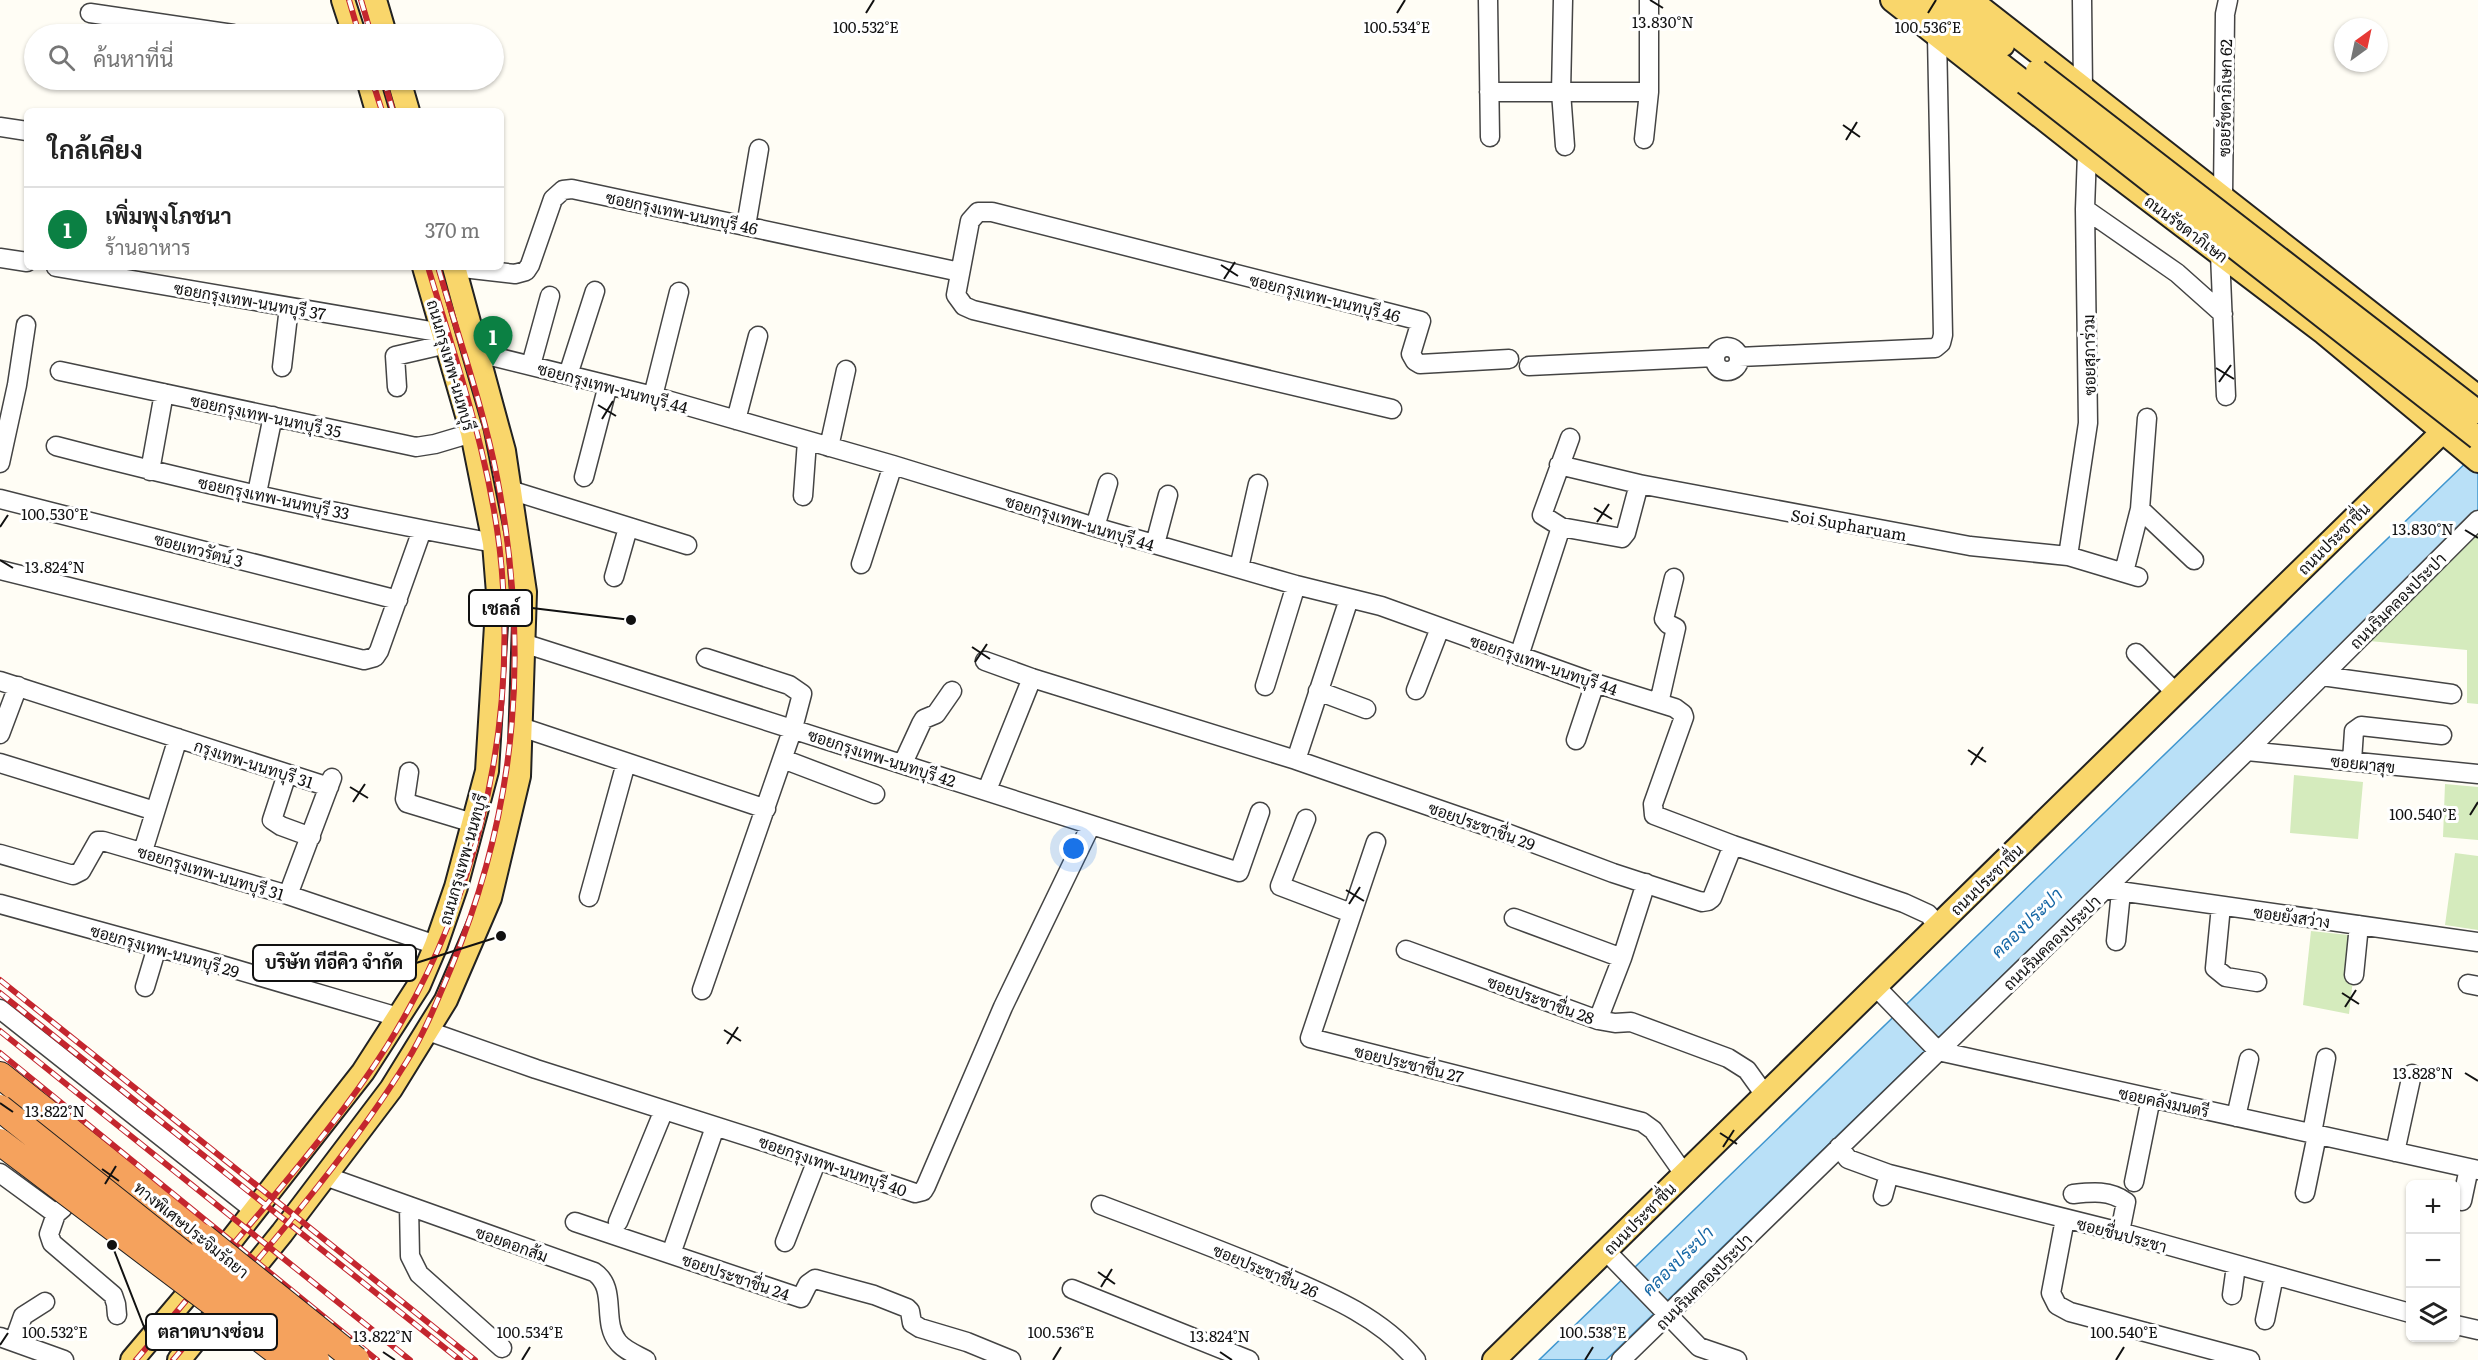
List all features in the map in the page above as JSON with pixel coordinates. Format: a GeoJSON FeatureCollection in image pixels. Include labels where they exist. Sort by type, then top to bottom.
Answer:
{"type":"FeatureCollection","features":[{"type":"Feature","properties":{"kind":"highway","name":"ทางพิเศษประจิมรัถยา"},"geometry":{"type":"LineString","coordinates":[[0,1075],[356,1360]]}},
{"type":"Feature","properties":{"kind":"highway","name":"ทางพิเศษประจิมรัถยา"},"geometry":{"type":"LineString","coordinates":[[0,1108],[316,1360]]}},
{"type":"Feature","properties":{"kind":"highway"},"geometry":{"type":"LineString","coordinates":[[0,1142],[288,1360]]}},
{"type":"Feature","properties":{"kind":"main road"},"geometry":{"type":"LineString","coordinates":[[343,0],[348,24]]}},
{"type":"Feature","properties":{"kind":"main road"},"geometry":{"type":"LineString","coordinates":[[375,0],[382,24]]}},
{"type":"Feature","properties":{"kind":"main road","name":"ถนนรัชดาภิเษก"},"geometry":{"type":"LineString","coordinates":[[1892,0],[2087,153],[2275,295],[2442,431],[2475,450]]}},
{"type":"Feature","properties":{"kind":"main road","name":"ถนนรัชดาภิเษก"},"geometry":{"type":"LineString","coordinates":[[1918,0],[2031,77],[2478,412]]}},
{"type":"Feature","properties":{"kind":"main road","name":"ถนนรัชดาภิเษก"},"geometry":{"type":"LineString","coordinates":[[1945,0],[2031,77],[2475,450]]}},
{"type":"Feature","properties":{"kind":"main road"},"geometry":{"type":"LineString","coordinates":[[1971,0],[2478,397]]}},
{"type":"Feature","properties":{"kind":"main road"},"geometry":{"type":"LineString","coordinates":[[371,90],[376,108]]}},
{"type":"Feature","properties":{"kind":"main road"},"geometry":{"type":"LineString","coordinates":[[402,90],[407,108]]}},
{"type":"Feature","properties":{"kind":"main road"},"geometry":{"type":"LineString","coordinates":[[2275,295],[2292,303],[2302,299],[2309,290],[2311,278],[2305,262]]}},
{"type":"Feature","properties":{"kind":"main road","name":"ถนนกรุงเทพ-นนทบุรี"},"geometry":{"type":"LineString","coordinates":[[132,1360],[204,1275],[363,1072],[419,985],[436,945],[474,820],[487,771],[498,593],[494,543],[469,424],[425,270]]}},
{"type":"Feature","properties":{"kind":"main road","name":"ถนนกรุงเทพ-นนทบุรี"},"geometry":{"type":"LineString","coordinates":[[179,1360],[230,1300],[391,1089],[446,1000],[490,898],[519,776],[525,592],[504,451],[455,270]]}},
{"type":"Feature","properties":{"kind":"main road","name":"ถนนประชาชื่น"},"geometry":{"type":"LineString","coordinates":[[1494,1360],[1765,1095],[1883,994],[1938,925],[2478,397]]}},
{"type":"Feature","properties":{"kind":"main road"},"geometry":{"type":"LineString","coordinates":[[469,424],[477,404],[483,403],[493,407]]}},
{"type":"Feature","properties":{"kind":"main road"},"geometry":{"type":"LineString","coordinates":[[474,820],[483,827],[497,830],[507,826]]}},
{"type":"Feature","properties":{"kind":"main road"},"geometry":{"type":"LineString","coordinates":[[0,1102],[96,1179],[230,1300]]}},
{"type":"Feature","properties":{"kind":"street"},"geometry":{"type":"LineString","coordinates":[[1488,0],[1490,137]]}},
{"type":"Feature","properties":{"kind":"street"},"geometry":{"type":"LineString","coordinates":[[1563,0],[1561,92],[1565,146]]}},
{"type":"Feature","properties":{"kind":"street"},"geometry":{"type":"LineString","coordinates":[[1644,139],[1649,92],[1649,0]]}},
{"type":"Feature","properties":{"kind":"street"},"geometry":{"type":"LineString","coordinates":[[2082,0],[2084,89]]}},
{"type":"Feature","properties":{"kind":"street","name":"ซอยรัชดาภิเษก 62"},"geometry":{"type":"LineString","coordinates":[[2223,196],[2225,14],[2228,0]]}},
{"type":"Feature","properties":{"kind":"street"},"geometry":{"type":"LineString","coordinates":[[90,13],[165,24]]}},
{"type":"Feature","properties":{"kind":"street"},"geometry":{"type":"LineString","coordinates":[[1529,366],[1715,357],[1718,350],[1729,347],[1735,350],[1739,357],[1935,348],[1941,343],[1943,335],[1937,36]]}},
{"type":"Feature","properties":{"kind":"street"},"geometry":{"type":"LineString","coordinates":[[1489,92],[1649,92]]}},
{"type":"Feature","properties":{"kind":"street"},"geometry":{"type":"LineString","coordinates":[[0,127],[24,131]]}},
{"type":"Feature","properties":{"kind":"street"},"geometry":{"type":"LineString","coordinates":[[746,226],[759,149]]}},
{"type":"Feature","properties":{"kind":"street","name":"ซอยสุภาร่วม"},"geometry":{"type":"LineString","coordinates":[[2068,556],[2088,423],[2085,209],[2087,153]]}},
{"type":"Feature","properties":{"kind":"street","name":"ซอยกรุงเทพ-นนทบุรี 46"},"geometry":{"type":"LineString","coordinates":[[480,270],[515,274],[526,271],[553,199],[562,190],[572,189],[960,272]]}},
{"type":"Feature","properties":{"kind":"street"},"geometry":{"type":"LineString","coordinates":[[2085,209],[2177,273],[2223,314]]}},
{"type":"Feature","properties":{"kind":"street","name":"ซอยกรุงเทพ-นนทบุรี 46"},"geometry":{"type":"LineString","coordinates":[[1392,409],[964,306],[956,295],[970,221],[978,212],[992,212],[1421,321],[1411,354],[1420,364],[1509,359]]}},
{"type":"Feature","properties":{"kind":"street"},"geometry":{"type":"LineString","coordinates":[[2220,254],[2226,396]]}},
{"type":"Feature","properties":{"kind":"street"},"geometry":{"type":"LineString","coordinates":[[0,258],[24,262]]}},
{"type":"Feature","properties":{"kind":"street","name":"ซอยกรุงเทพ-นนทบุรี 37"},"geometry":{"type":"LineString","coordinates":[[73,270],[289,307],[445,339]]}},
{"type":"Feature","properties":{"kind":"street"},"geometry":{"type":"LineString","coordinates":[[568,375],[595,291]]}},
{"type":"Feature","properties":{"kind":"street"},"geometry":{"type":"LineString","coordinates":[[652,396],[679,292]]}},
{"type":"Feature","properties":{"kind":"street"},"geometry":{"type":"LineString","coordinates":[[531,365],[550,296]]}},
{"type":"Feature","properties":{"kind":"street"},"geometry":{"type":"LineString","coordinates":[[282,367],[289,307]]}},
{"type":"Feature","properties":{"kind":"street"},"geometry":{"type":"LineString","coordinates":[[0,463],[8,383],[26,325]]}},
{"type":"Feature","properties":{"kind":"street"},"geometry":{"type":"LineString","coordinates":[[736,420],[758,336]]}},
{"type":"Feature","properties":{"kind":"street"},"geometry":{"type":"LineString","coordinates":[[397,387],[388,355],[445,339]]}},
{"type":"Feature","properties":{"kind":"street","name":"ซอยกรุงเทพ-นนทบุรี 44"},"geometry":{"type":"LineString","coordinates":[[479,353],[652,396],[1296,585],[1381,606],[1595,683],[1667,705]]}},
{"type":"Feature","properties":{"kind":"street","name":"ซอยกรุงเทพ-นนทบุรี 35"},"geometry":{"type":"LineString","coordinates":[[60,370],[416,447],[435,444],[469,424]]}},
{"type":"Feature","properties":{"kind":"street"},"geometry":{"type":"LineString","coordinates":[[829,447],[846,370]]}},
{"type":"Feature","properties":{"kind":"street"},"geometry":{"type":"LineString","coordinates":[[584,477],[608,385]]}},
{"type":"Feature","properties":{"kind":"street"},"geometry":{"type":"LineString","coordinates":[[150,471],[164,393]]}},
{"type":"Feature","properties":{"kind":"street"},"geometry":{"type":"LineString","coordinates":[[257,494],[273,416]]}},
{"type":"Feature","properties":{"kind":"street"},"geometry":{"type":"LineString","coordinates":[[2146,418],[2140,509],[2194,560]]}},
{"type":"Feature","properties":{"kind":"street"},"geometry":{"type":"LineString","coordinates":[[1570,438],[1542,515],[1561,527],[1622,538],[1626,533],[1639,484]]}},
{"type":"Feature","properties":{"kind":"street"},"geometry":{"type":"LineString","coordinates":[[803,496],[807,441]]}},
{"type":"Feature","properties":{"kind":"street","name":"ซอยกรุงเทพ-นนทบุรี 33"},"geometry":{"type":"LineString","coordinates":[[56,446],[150,471],[422,530],[494,543]]}},
{"type":"Feature","properties":{"kind":"street"},"geometry":{"type":"LineString","coordinates":[[861,564],[893,465]]}},
{"type":"Feature","properties":{"kind":"street","name":"Soi Supharuam"},"geometry":{"type":"LineString","coordinates":[[1559,465],[1639,484],[1970,546],[2068,556],[2131,575],[2140,509]]}},
{"type":"Feature","properties":{"kind":"street"},"geometry":{"type":"LineString","coordinates":[[1095,527],[1108,483]]}},
{"type":"Feature","properties":{"kind":"street"},"geometry":{"type":"LineString","coordinates":[[1239,568],[1258,484]]}},
{"type":"Feature","properties":{"kind":"street"},"geometry":{"type":"LineString","coordinates":[[510,490],[687,545]]}},
{"type":"Feature","properties":{"kind":"street"},"geometry":{"type":"LineString","coordinates":[[1155,544],[1168,495]]}},
{"type":"Feature","properties":{"kind":"street","name":"ซอยเทวรัตน์ 3"},"geometry":{"type":"LineString","coordinates":[[0,498],[398,600]]}},
{"type":"Feature","properties":{"kind":"street","name":"ถนนริมคลองประปา"},"geometry":{"type":"LineString","coordinates":[[1621,1360],[1839,1147],[1935,1049],[2113,891],[2247,751],[2478,520]]}},
{"type":"Feature","properties":{"kind":"street"},"geometry":{"type":"LineString","coordinates":[[1519,656],[1561,527]]}},
{"type":"Feature","properties":{"kind":"street"},"geometry":{"type":"LineString","coordinates":[[614,577],[628,528]]}},
{"type":"Feature","properties":{"kind":"street"},"geometry":{"type":"LineString","coordinates":[[0,570],[364,660],[375,657],[379,651],[422,530]]}},
{"type":"Feature","properties":{"kind":"street"},"geometry":{"type":"LineString","coordinates":[[1674,578],[1664,619],[1668,624],[1677,628],[1667,705],[1683,714],[1682,723],[1653,804],[1654,815],[1733,845],[1904,903],[1928,914],[1938,925]]}},
{"type":"Feature","properties":{"kind":"street"},"geometry":{"type":"LineString","coordinates":[[1265,686],[1296,585]]}},
{"type":"Feature","properties":{"kind":"street"},"geometry":{"type":"LineString","coordinates":[[1296,760],[1349,599]]}},
{"type":"Feature","properties":{"kind":"street"},"geometry":{"type":"LineString","coordinates":[[1416,690],[1440,628]]}},
{"type":"Feature","properties":{"kind":"street","name":"ซอยกรุงเทพ-นนทบุรี 42"},"geometry":{"type":"LineString","coordinates":[[524,643],[1239,872],[1260,812]]}},
{"type":"Feature","properties":{"kind":"street"},"geometry":{"type":"LineString","coordinates":[[2136,653],[2176,693]]}},
{"type":"Feature","properties":{"kind":"street"},"geometry":{"type":"LineString","coordinates":[[702,990],[802,701],[802,694],[789,685],[706,658]]}},
{"type":"Feature","properties":{"kind":"street","name":"ซอยประชาชื่น 29"},"geometry":{"type":"LineString","coordinates":[[985,661],[1032,678],[1296,760],[1504,832],[1612,873],[1646,882],[1702,902],[1708,901],[1733,845]]}},
{"type":"Feature","properties":{"kind":"street"},"geometry":{"type":"LineString","coordinates":[[2322,676],[2452,694]]}},
{"type":"Feature","properties":{"kind":"street"},"geometry":{"type":"LineString","coordinates":[[987,790],[1032,678]]}},
{"type":"Feature","properties":{"kind":"street","name":"กรุงเทพ-นนทบุรี 31"},"geometry":{"type":"LineString","coordinates":[[0,681],[287,774],[331,782],[310,837]]}},
{"type":"Feature","properties":{"kind":"street"},"geometry":{"type":"LineString","coordinates":[[1576,740],[1595,683]]}},
{"type":"Feature","properties":{"kind":"street"},"geometry":{"type":"LineString","coordinates":[[0,734],[18,686]]}},
{"type":"Feature","properties":{"kind":"street"},"geometry":{"type":"LineString","coordinates":[[903,763],[924,719],[936,714],[952,691]]}},
{"type":"Feature","properties":{"kind":"street"},"geometry":{"type":"LineString","coordinates":[[1318,691],[1365,709]]}},
{"type":"Feature","properties":{"kind":"street"},"geometry":{"type":"LineString","coordinates":[[2352,761],[2354,731],[2361,726],[2442,735]]}},
{"type":"Feature","properties":{"kind":"street"},"geometry":{"type":"LineString","coordinates":[[521,727],[766,809]]}},
{"type":"Feature","properties":{"kind":"street"},"geometry":{"type":"LineString","coordinates":[[143,851],[178,738]]}},
{"type":"Feature","properties":{"kind":"street","name":"ซอยผาสุข"},"geometry":{"type":"LineString","coordinates":[[2247,751],[2478,774]]}},
{"type":"Feature","properties":{"kind":"street"},"geometry":{"type":"LineString","coordinates":[[783,759],[875,794]]}},
{"type":"Feature","properties":{"kind":"street"},"geometry":{"type":"LineString","coordinates":[[0,763],[154,811]]}},
{"type":"Feature","properties":{"kind":"street"},"geometry":{"type":"LineString","coordinates":[[589,897],[626,763]]}},
{"type":"Feature","properties":{"kind":"street"},"geometry":{"type":"LineString","coordinates":[[410,772],[406,803],[474,820]]}},
{"type":"Feature","properties":{"kind":"street"},"geometry":{"type":"LineString","coordinates":[[287,774],[272,820],[281,826],[310,837],[288,895]]}},
{"type":"Feature","properties":{"kind":"street"},"geometry":{"type":"LineString","coordinates":[[1306,819],[1280,886],[1351,913]]}},
{"type":"Feature","properties":{"kind":"street","name":"ซอยกรุงเทพ-นนทบุรี 40"},"geometry":{"type":"LineString","coordinates":[[428,1031],[536,1069],[915,1193],[923,1191],[1003,1007],[1091,825]]}},
{"type":"Feature","properties":{"kind":"street","name":"ซอยกรุงเทพ-นนทบุรี 31"},"geometry":{"type":"LineString","coordinates":[[0,854],[73,875],[81,871],[98,841],[143,851],[288,895],[436,945]]}},
{"type":"Feature","properties":{"kind":"street","name":"ซอยประชาชื่น 27"},"geometry":{"type":"LineString","coordinates":[[1376,842],[1310,1038],[1642,1122],[1653,1130],[1684,1174]]}},
{"type":"Feature","properties":{"kind":"street"},"geometry":{"type":"LineString","coordinates":[[1598,1020],[1622,958],[1646,882]]}},
{"type":"Feature","properties":{"kind":"street"},"geometry":{"type":"LineString","coordinates":[[2113,891],[2116,941]]}},
{"type":"Feature","properties":{"kind":"street","name":"ซอยยังสว่าง"},"geometry":{"type":"LineString","coordinates":[[2113,891],[2478,942]]}},
{"type":"Feature","properties":{"kind":"street","name":"ซอยกรุงเทพ-นนทบุรี 29"},"geometry":{"type":"LineString","coordinates":[[0,904],[398,1017]]}},
{"type":"Feature","properties":{"kind":"street"},"geometry":{"type":"LineString","coordinates":[[2221,906],[2215,968],[2226,977],[2256,982]]}},
{"type":"Feature","properties":{"kind":"street"},"geometry":{"type":"LineString","coordinates":[[1514,918],[1622,958]]}},
{"type":"Feature","properties":{"kind":"street"},"geometry":{"type":"LineString","coordinates":[[2354,975],[2359,925]]}},
{"type":"Feature","properties":{"kind":"street"},"geometry":{"type":"LineString","coordinates":[[145,987],[157,947]]}},
{"type":"Feature","properties":{"kind":"street","name":"ซอยประชาชื่น 28"},"geometry":{"type":"LineString","coordinates":[[1406,950],[1598,1020],[1615,1023],[1630,1022],[1728,1058],[1747,1070],[1765,1095]]}},
{"type":"Feature","properties":{"kind":"street"},"geometry":{"type":"LineString","coordinates":[[1883,994],[1935,1049]]}},
{"type":"Feature","properties":{"kind":"street"},"geometry":{"type":"LineString","coordinates":[[0,1009],[255,1211]]}},
{"type":"Feature","properties":{"kind":"street","name":"ซอยคลังมนตรี"},"geometry":{"type":"LineString","coordinates":[[1935,1049],[2395,1152],[2475,1165]]}},
{"type":"Feature","properties":{"kind":"street"},"geometry":{"type":"LineString","coordinates":[[2305,1193],[2326,1058]]}},
{"type":"Feature","properties":{"kind":"street"},"geometry":{"type":"LineString","coordinates":[[2236,1117],[2249,1059]]}},
{"type":"Feature","properties":{"kind":"street"},"geometry":{"type":"LineString","coordinates":[[2395,1152],[2412,1074]]}},
{"type":"Feature","properties":{"kind":"street"},"geometry":{"type":"LineString","coordinates":[[2134,1182],[2151,1098]]}},
{"type":"Feature","properties":{"kind":"street"},"geometry":{"type":"LineString","coordinates":[[618,1222],[664,1110]]}},
{"type":"Feature","properties":{"kind":"street"},"geometry":{"type":"LineString","coordinates":[[671,1254],[716,1127]]}},
{"type":"Feature","properties":{"kind":"street","name":"ซอยชื่นประชา"},"geometry":{"type":"LineString","coordinates":[[1839,1147],[1848,1159],[1889,1174],[2120,1232],[2406,1312]]}},
{"type":"Feature","properties":{"kind":"street"},"geometry":{"type":"LineString","coordinates":[[785,1242],[818,1160]]}},
{"type":"Feature","properties":{"kind":"street"},"geometry":{"type":"LineString","coordinates":[[2462,1200],[2475,1165]]}},
{"type":"Feature","properties":{"kind":"street"},"geometry":{"type":"LineString","coordinates":[[0,1173],[56,1214]]}},
{"type":"Feature","properties":{"kind":"street"},"geometry":{"type":"LineString","coordinates":[[1883,1196],[1889,1174]]}},
{"type":"Feature","properties":{"kind":"street","name":"ซอยดอกส้ม"},"geometry":{"type":"LineString","coordinates":[[325,1176],[594,1272],[603,1278],[607,1288],[611,1326],[618,1343],[646,1360]]}},
{"type":"Feature","properties":{"kind":"street"},"geometry":{"type":"LineString","coordinates":[[96,1179],[56,1214],[49,1233],[52,1244],[113,1295],[117,1315]]}},
{"type":"Feature","properties":{"kind":"street"},"geometry":{"type":"LineString","coordinates":[[2073,1194],[2097,1191],[2119,1197],[2126,1202],[2120,1232]]}},
{"type":"Feature","properties":{"kind":"street","name":"ซอยประชาชื่น 26"},"geometry":{"type":"LineString","coordinates":[[1101,1205],[1221,1250],[1341,1301],[1369,1319],[1416,1360]]}},
{"type":"Feature","properties":{"kind":"street"},"geometry":{"type":"LineString","coordinates":[[409,1206],[410,1256],[419,1274],[502,1348]]}},
{"type":"Feature","properties":{"kind":"street"},"geometry":{"type":"LineString","coordinates":[[2066,1219],[2051,1293],[2057,1305],[2070,1312],[2250,1360]]}},
{"type":"Feature","properties":{"kind":"street","name":"ซอยประชาชื่น 24"},"geometry":{"type":"LineString","coordinates":[[575,1222],[801,1298],[808,1284],[815,1279],[874,1295],[907,1308],[910,1311],[912,1323],[920,1328],[967,1342],[1011,1360]]}},
{"type":"Feature","properties":{"kind":"street"},"geometry":{"type":"LineString","coordinates":[[1606,1251],[1699,1347],[1737,1360]]}},
{"type":"Feature","properties":{"kind":"street"},"geometry":{"type":"LineString","coordinates":[[2232,1295],[2236,1266]]}},
{"type":"Feature","properties":{"kind":"street"},"geometry":{"type":"LineString","coordinates":[[2265,1320],[2274,1276]]}},
{"type":"Feature","properties":{"kind":"street"},"geometry":{"type":"LineString","coordinates":[[1072,1289],[1250,1360]]}},
{"type":"Feature","properties":{"kind":"street"},"geometry":{"type":"LineString","coordinates":[[230,1300],[299,1360]]}},
{"type":"Feature","properties":{"kind":"street"},"geometry":{"type":"LineString","coordinates":[[45,1302],[23,1316],[7,1339],[64,1360]]}},
{"type":"Feature","properties":{"kind":"street"},"geometry":{"type":"LineString","coordinates":[[2460,1326],[2478,1330]]}},
{"type":"Feature","properties":{"kind":"green space"},"geometry":{"type":"Polygon","coordinates":[[[2478,530],[2478,704],[2467,703],[2467,650],[2369,641],[2478,530]]]}},
{"type":"Feature","properties":{"kind":"green space"},"geometry":{"type":"Polygon","coordinates":[[[2294,775],[2363,782],[2358,839],[2290,833],[2294,775]]]}},
{"type":"Feature","properties":{"kind":"green space"},"geometry":{"type":"Polygon","coordinates":[[[2445,784],[2478,787],[2478,840],[2443,837],[2445,784]]]}},
{"type":"Feature","properties":{"kind":"green space"},"geometry":{"type":"Polygon","coordinates":[[[2455,853],[2478,856],[2478,930],[2445,925],[2455,853]]]}},
{"type":"Feature","properties":{"kind":"green space"},"geometry":{"type":"Polygon","coordinates":[[[2311,931],[2358,936],[2349,1014],[2303,1005],[2311,931]]]}},
{"type":"Feature","properties":{"kind":"water","name":"คลองประปา"},"geometry":{"type":"Polygon","coordinates":[[[2478,451],[2478,515],[1606,1360],[1539,1360],[2478,451]]]}},
{"type":"Feature","properties":{"kind":"railway"},"geometry":{"type":"LineString","coordinates":[[349,0],[356,24]]}},
{"type":"Feature","properties":{"kind":"railway"},"geometry":{"type":"LineString","coordinates":[[361,0],[368,24]]}},
{"type":"Feature","properties":{"kind":"railway"},"geometry":{"type":"LineString","coordinates":[[375,90],[381,108]]}},
{"type":"Feature","properties":{"kind":"railway"},"geometry":{"type":"LineString","coordinates":[[387,90],[392,108]]}},
{"type":"Feature","properties":{"kind":"railway"},"geometry":{"type":"LineString","coordinates":[[136,1360],[309,1154],[387,1046],[417,994],[442,939],[464,883],[481,825],[493,766],[501,707],[504,647],[503,587],[493,505],[485,465],[464,385],[429,270]]}},
{"type":"Feature","properties":{"kind":"railway"},"geometry":{"type":"LineString","coordinates":[[173,1360],[354,1140],[414,1050],[451,968],[474,908],[491,847],[504,787],[512,726],[515,665],[513,603],[507,541],[491,450],[439,270]]}},
{"type":"Feature","properties":{"kind":"railway"},"geometry":{"type":"LineString","coordinates":[[0,980],[475,1360]]}},
{"type":"Feature","properties":{"kind":"railway"},"geometry":{"type":"LineString","coordinates":[[0,993],[460,1360]]}},
{"type":"Feature","properties":{"kind":"railway"},"geometry":{"type":"LineString","coordinates":[[0,1031],[410,1360]]}},
{"type":"Feature","properties":{"kind":"railway"},"geometry":{"type":"LineString","coordinates":[[0,1053],[377,1360]]}},
{"type":"Feature","properties":{"kind":"place","name":"เพิ่มพุงโภชนา"},"geometry":{"type":"Point","coordinates":[493,366]}},
{"type":"Feature","properties":{"kind":"place","name":"เชลล์"},"geometry":{"type":"Point","coordinates":[631,620]}},
{"type":"Feature","properties":{"kind":"place","name":"บริษัท ทีอีคิว จำกัด"},"geometry":{"type":"Point","coordinates":[501,936]}},
{"type":"Feature","properties":{"kind":"place","name":"ตลาดบางซ่อน"},"geometry":{"type":"Point","coordinates":[112,1245]}}]}
